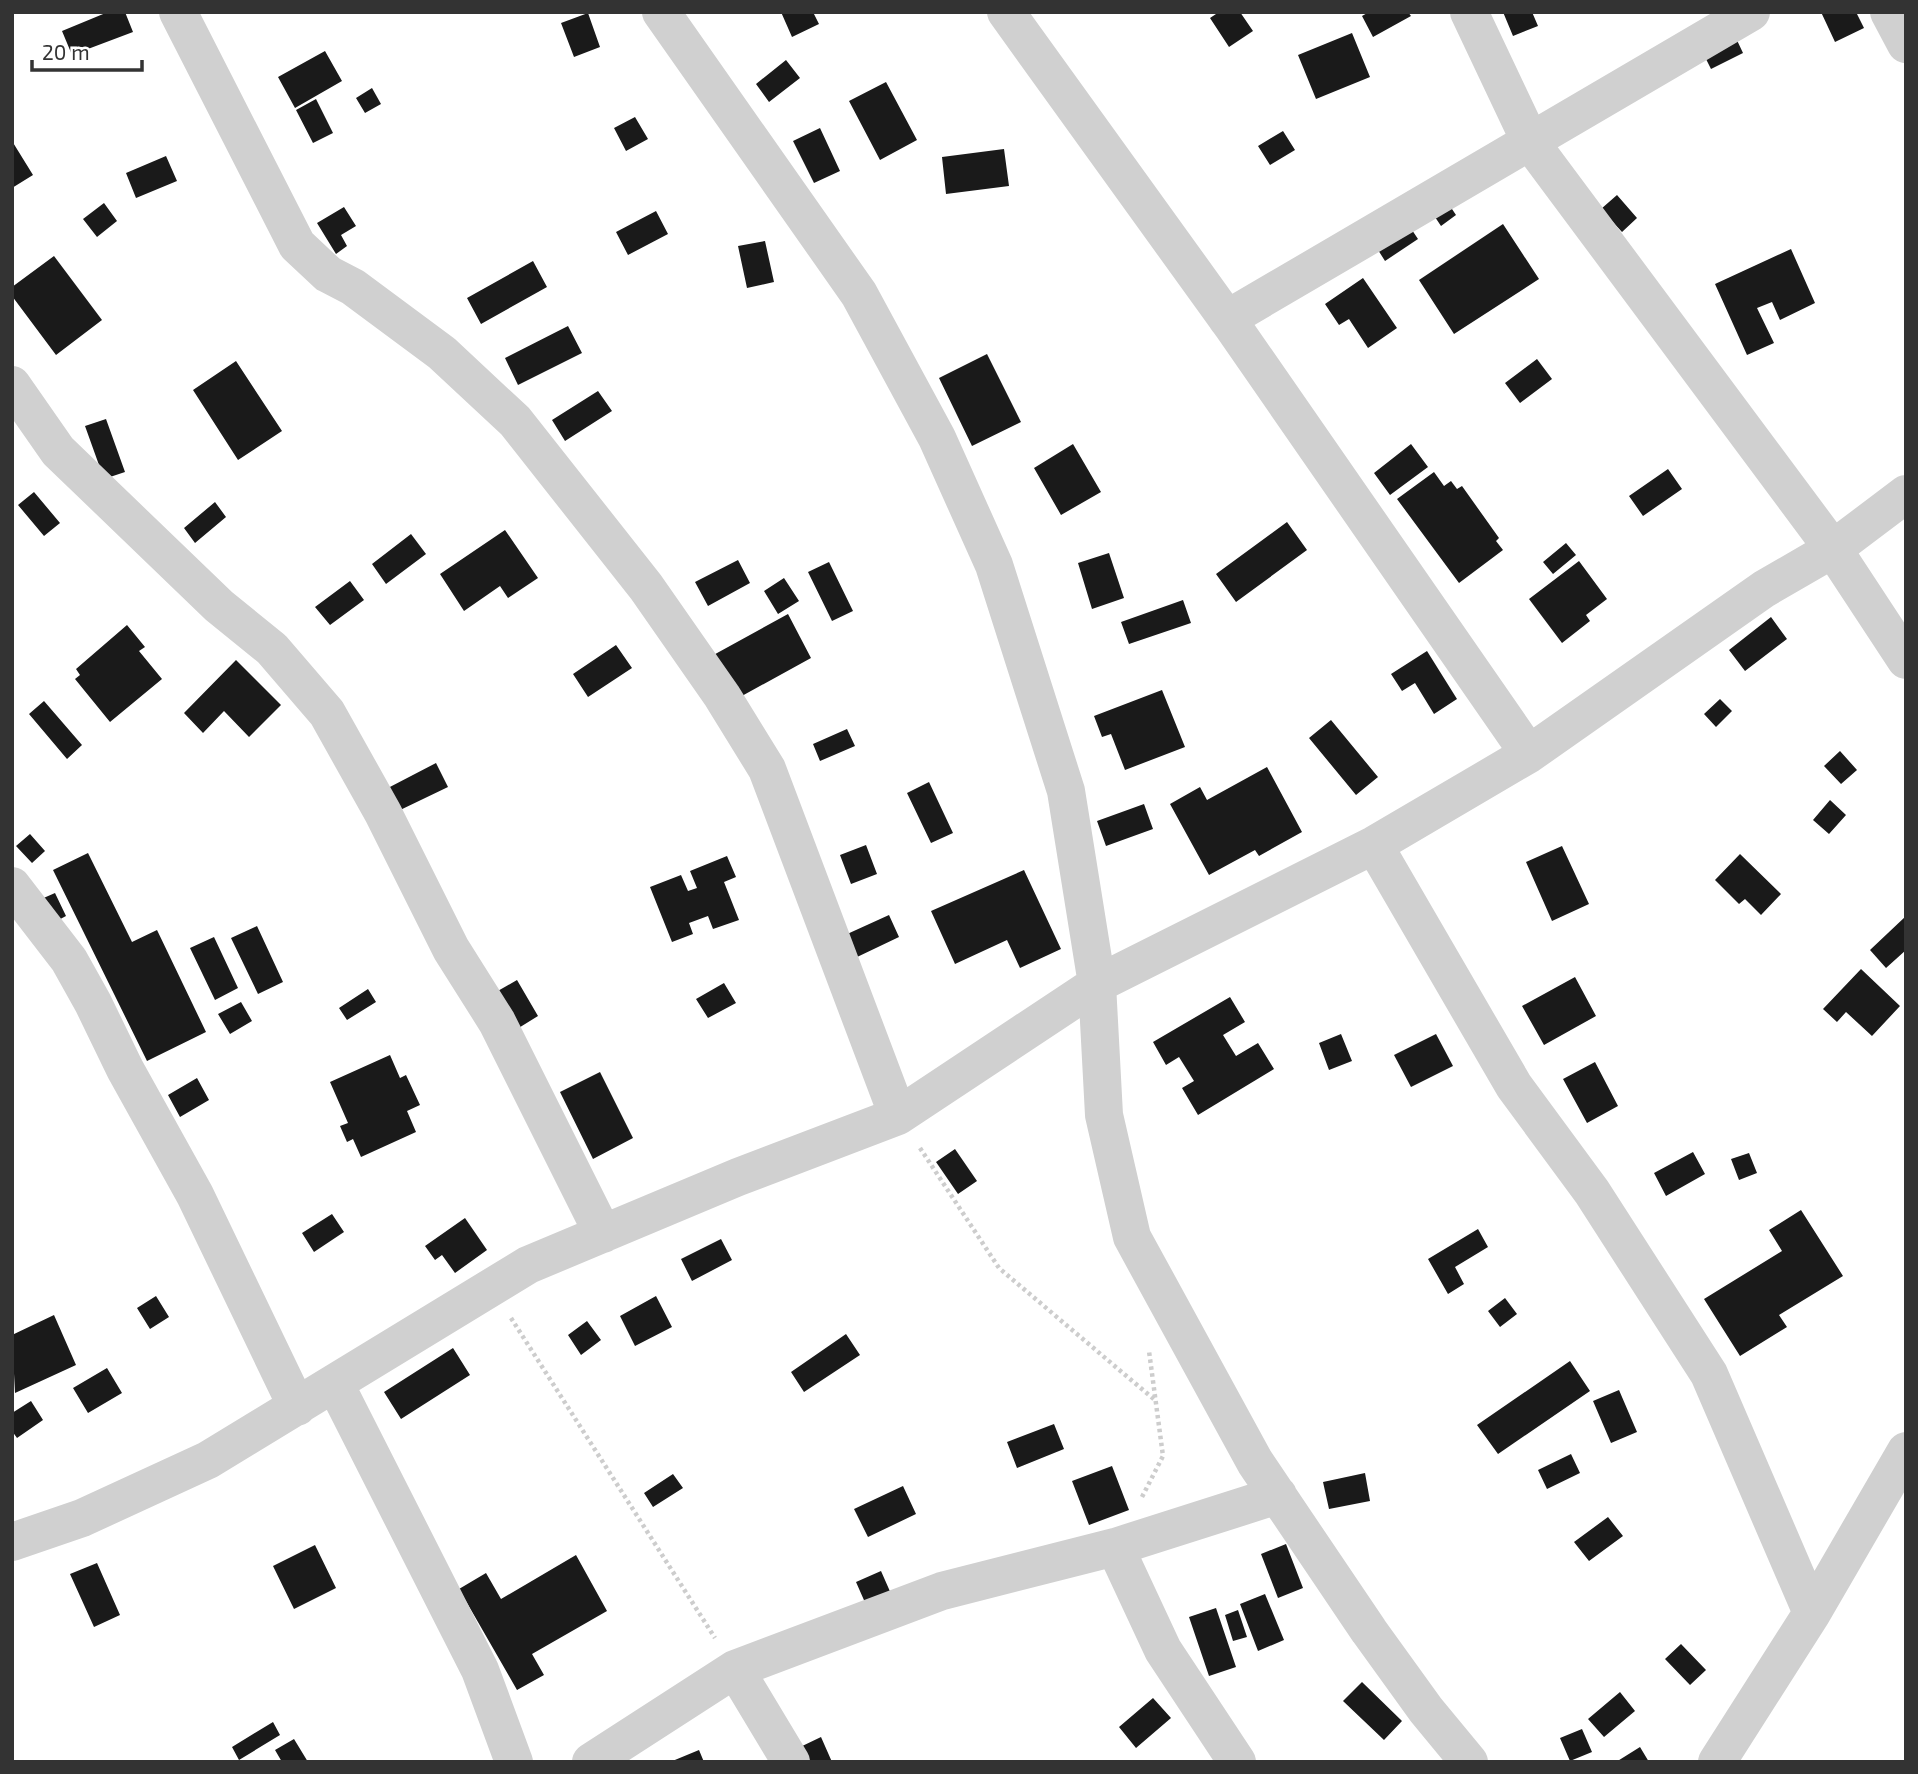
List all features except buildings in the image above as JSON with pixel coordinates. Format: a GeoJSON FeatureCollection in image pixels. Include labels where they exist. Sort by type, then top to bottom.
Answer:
{"type":"FeatureCollection","features":[{"type":"Feature","properties":{"kind":"street"},"geometry":{"type":"LineString","coordinates":[[178,12],[297,245],[328,274],[353,287],[442,353],[515,421],[646,587],[722,696],[766,769],[898,1116]]}},
{"type":"Feature","properties":{"kind":"street"},"geometry":{"type":"LineString","coordinates":[[662,12],[859,294],[937,438],[994,565],[1066,791],[1097,984],[1104,1115],[1132,1237],[1255,1462],[1418,1699],[1469,1762]]}},
{"type":"Feature","properties":{"kind":"street"},"geometry":{"type":"LineString","coordinates":[[1006,12],[1227,319],[1529,754]]}},
{"type":"Feature","properties":{"kind":"street"},"geometry":{"type":"LineString","coordinates":[[1469,12],[1531,143],[1833,549],[1906,660]]}},
{"type":"Feature","properties":{"kind":"street"},"geometry":{"type":"LineString","coordinates":[[1227,319],[1751,12]]}},
{"type":"Feature","properties":{"kind":"street"},"geometry":{"type":"LineString","coordinates":[[1889,12],[1906,44]]}},
{"type":"Feature","properties":{"kind":"street"},"geometry":{"type":"LineString","coordinates":[[12,385],[58,451],[219,606],[272,649],[327,713],[383,813],[451,949],[497,1022],[603,1234]]}},
{"type":"Feature","properties":{"kind":"street"},"geometry":{"type":"LineString","coordinates":[[15,1534],[82,1518],[208,1460],[528,1265],[898,1116],[1097,984],[1374,845],[1529,754],[1765,589],[1833,549],[1906,494]]}},
{"type":"Feature","properties":{"kind":"street"},"geometry":{"type":"LineString","coordinates":[[1374,845],[1514,1086],[1592,1192],[1709,1374],[1812,1613]]}},
{"type":"Feature","properties":{"kind":"street"},"geometry":{"type":"LineString","coordinates":[[12,886],[69,960],[93,1003],[125,1069],[195,1195],[298,1407]]}},
{"type":"Feature","properties":{"kind":"street"},"geometry":{"type":"LineString","coordinates":[[335,1384],[480,1670],[514,1762]]}},
{"type":"Feature","properties":{"kind":"street"},"geometry":{"type":"LineString","coordinates":[[1717,1762],[1812,1613],[1906,1451]]}},
{"type":"Feature","properties":{"kind":"street"},"geometry":{"type":"LineString","coordinates":[[591,1762],[735,1669],[942,1591],[1115,1547],[1278,1495]]}},
{"type":"Feature","properties":{"kind":"street"},"geometry":{"type":"LineString","coordinates":[[1115,1547],[1163,1650],[1237,1762]]}},
{"type":"Feature","properties":{"kind":"street"},"geometry":{"type":"LineString","coordinates":[[735,1669],[791,1762]]}},
{"type":"Feature","properties":{"kind":"path"},"geometry":{"type":"LineString","coordinates":[[898,1116],[999,1268],[1156,1401]]}},
{"type":"Feature","properties":{"kind":"path"},"geometry":{"type":"LineString","coordinates":[[492,1288],[735,1669]]}},
{"type":"Feature","properties":{"kind":"path"},"geometry":{"type":"LineString","coordinates":[[1115,1547],[1163,1456],[1148,1346]]}}]}
